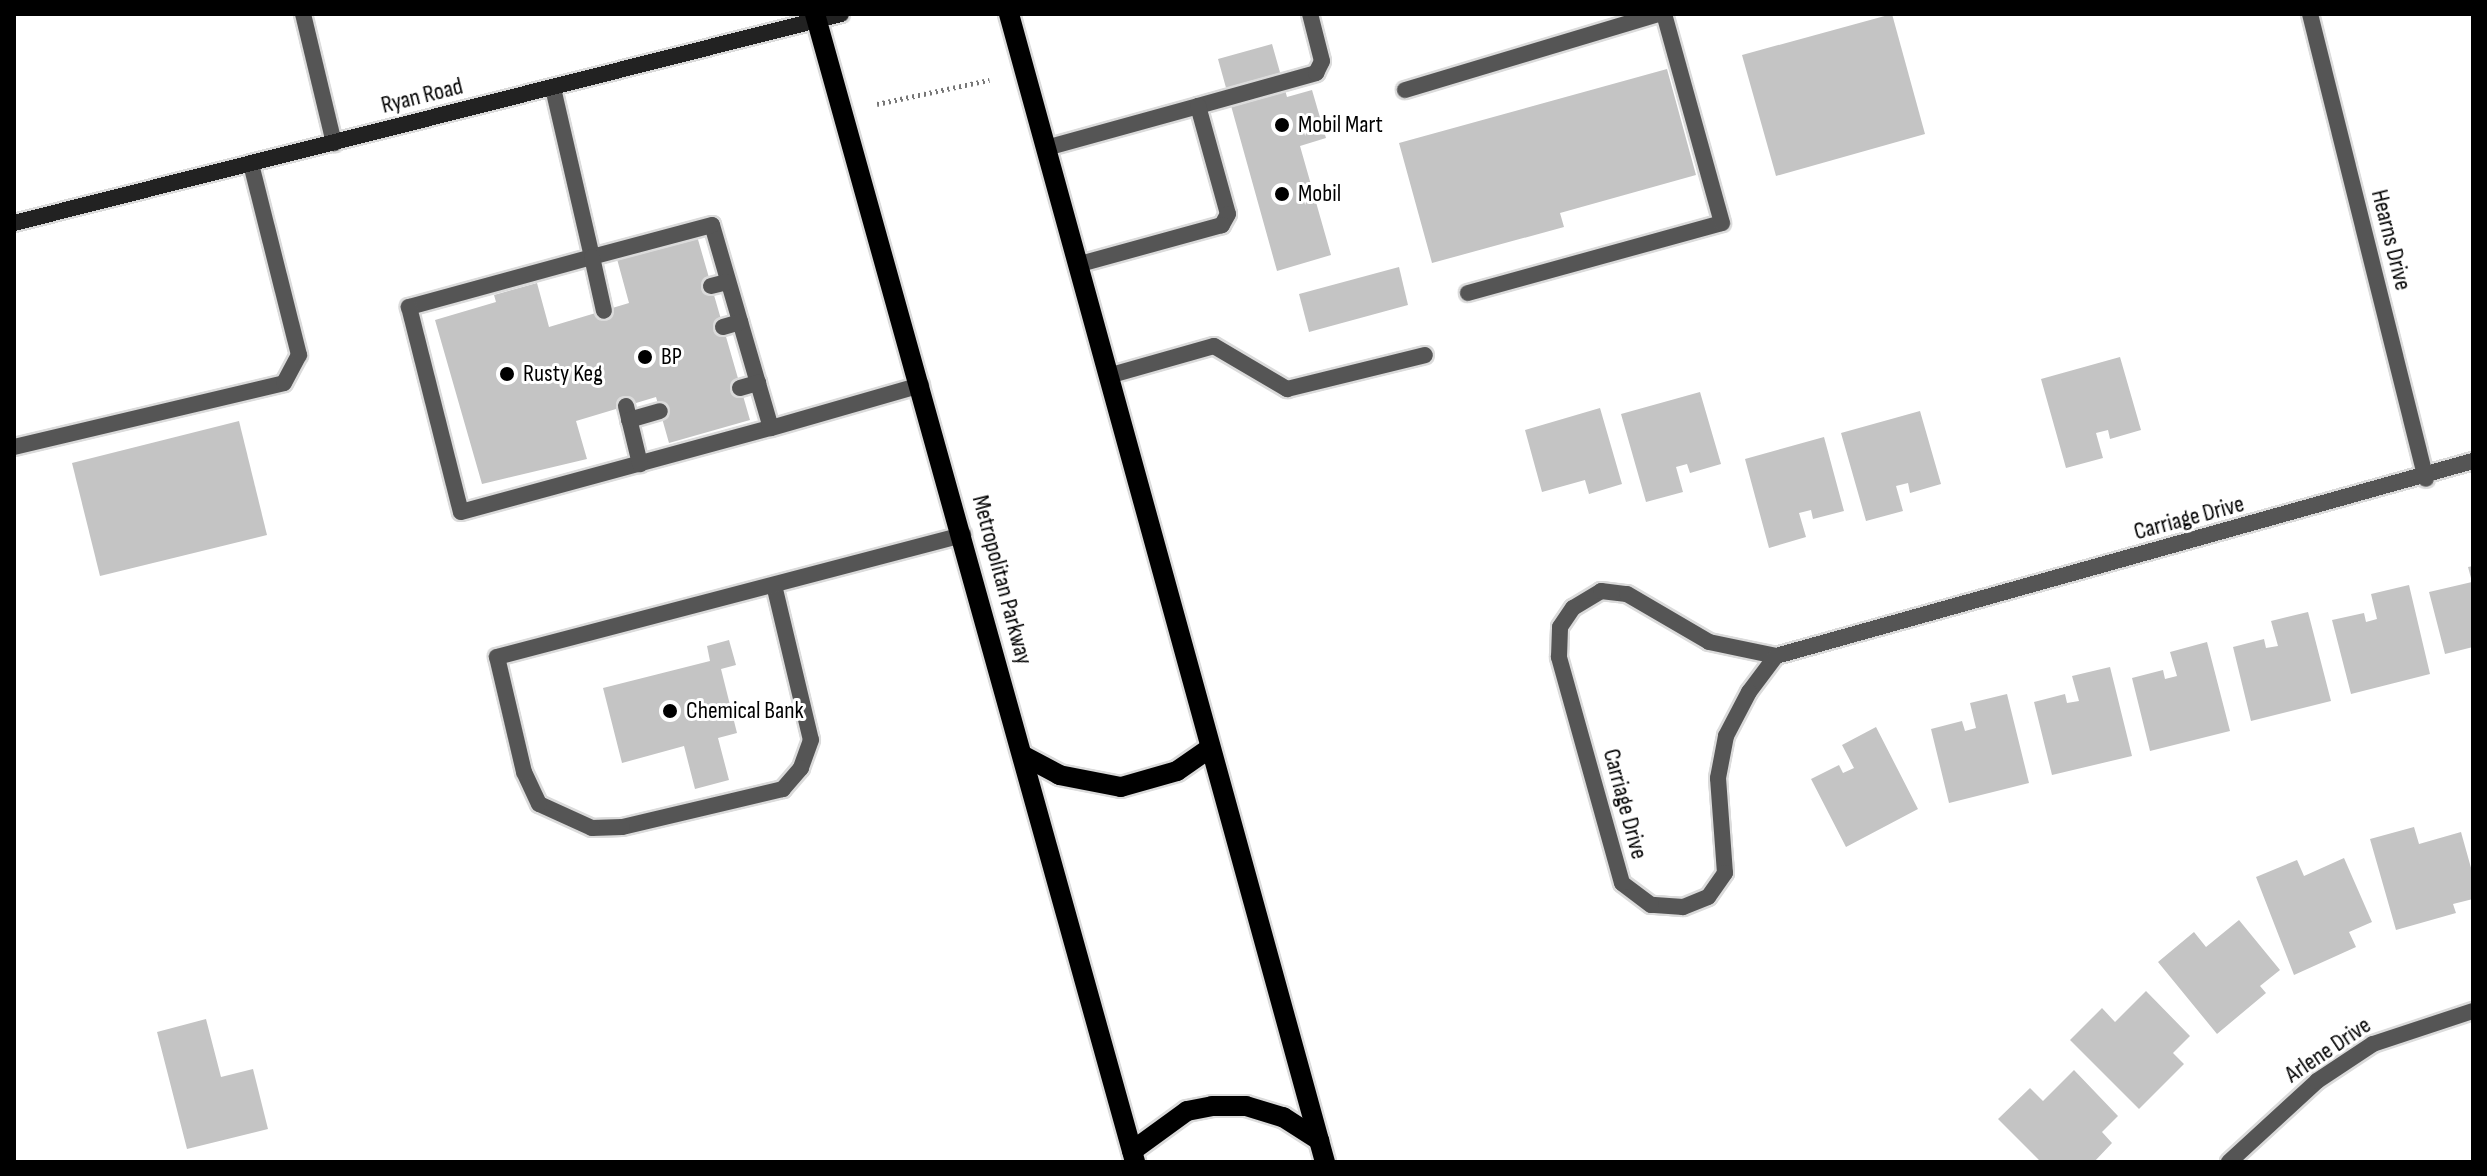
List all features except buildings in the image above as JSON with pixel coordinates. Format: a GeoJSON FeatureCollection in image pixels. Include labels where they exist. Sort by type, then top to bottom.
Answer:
{"type":"FeatureCollection","features":[{"type":"Feature","properties":{"kind":"main road","name":"Ryan Road"},"geometry":{"type":"LineString","coordinates":[[14,223],[553,88],[816,17],[841,14]]}},
{"type":"Feature","properties":{"kind":"main road"},"geometry":{"type":"LineString","coordinates":[[1009,14],[1325,1162]]}},
{"type":"Feature","properties":{"kind":"main road","name":"Metropolitan Parkway"},"geometry":{"type":"LineString","coordinates":[[816,17],[1134,1156]]}},
{"type":"Feature","properties":{"kind":"main road"},"geometry":{"type":"LineString","coordinates":[[1024,756],[1059,775],[1121,787],[1177,771],[1210,748]]}},
{"type":"Feature","properties":{"kind":"main road"},"geometry":{"type":"LineString","coordinates":[[1134,1156],[1187,1111],[1212,1106],[1246,1106],[1283,1117],[1319,1140]]}},
{"type":"Feature","properties":{"kind":"street"},"geometry":{"type":"LineString","coordinates":[[303,14],[334,143]]}},
{"type":"Feature","properties":{"kind":"street"},"geometry":{"type":"LineString","coordinates":[[1046,148],[1316,73],[1322,61],[1310,14]]}},
{"type":"Feature","properties":{"kind":"street"},"geometry":{"type":"LineString","coordinates":[[1405,90],[1662,14],[1722,223],[1468,293]]}},
{"type":"Feature","properties":{"kind":"street","name":"Hearns Drive"},"geometry":{"type":"LineString","coordinates":[[2310,14],[2426,479]]}},
{"type":"Feature","properties":{"kind":"street"},"geometry":{"type":"LineString","coordinates":[[553,88],[604,311]]}},
{"type":"Feature","properties":{"kind":"street"},"geometry":{"type":"LineString","coordinates":[[1077,265],[1222,225],[1228,214],[1198,106]]}},
{"type":"Feature","properties":{"kind":"street"},"geometry":{"type":"LineString","coordinates":[[14,447],[284,383],[299,355],[251,164]]}},
{"type":"Feature","properties":{"kind":"street"},"geometry":{"type":"LineString","coordinates":[[771,428],[740,322],[719,284],[712,225],[409,307],[461,512],[771,428],[921,385]]}},
{"type":"Feature","properties":{"kind":"street"},"geometry":{"type":"LineString","coordinates":[[723,327],[740,322]]}},
{"type":"Feature","properties":{"kind":"street"},"geometry":{"type":"LineString","coordinates":[[1108,376],[1214,346],[1287,389],[1425,355]]}},
{"type":"Feature","properties":{"kind":"street"},"geometry":{"type":"LineString","coordinates":[[740,388],[758,383]]}},
{"type":"Feature","properties":{"kind":"street"},"geometry":{"type":"LineString","coordinates":[[640,464],[628,413],[660,411]]}},
{"type":"Feature","properties":{"kind":"street","name":"Carriage Drive"},"geometry":{"type":"LineString","coordinates":[[1776,656],[1749,692],[1726,736],[1718,778],[1725,873],[1708,897],[1683,907],[1651,905],[1622,883],[1559,657],[1560,627],[1573,608],[1601,591],[1627,594],[1709,642],[1776,656],[2426,479],[2473,461]]}},
{"type":"Feature","properties":{"kind":"street"},"geometry":{"type":"LineString","coordinates":[[774,585],[811,740],[801,768],[783,789],[622,827],[592,828],[539,804],[524,772],[497,657],[963,535]]}},
{"type":"Feature","properties":{"kind":"street","name":"Arlene Drive"},"geometry":{"type":"LineString","coordinates":[[2229,1162],[2317,1081],[2373,1044],[2473,1011]]}},
{"type":"Feature","properties":{"kind":"path"},"geometry":{"type":"LineString","coordinates":[[877,104],[989,80]]}},
{"type":"Feature","properties":{"kind":"place","name":"Mobil Mart"},"geometry":{"type":"Point","coordinates":[1282,125]}},
{"type":"Feature","properties":{"kind":"place","name":"Mobil"},"geometry":{"type":"Point","coordinates":[1282,194]}},
{"type":"Feature","properties":{"kind":"place","name":"BP"},"geometry":{"type":"Point","coordinates":[645,357]}},
{"type":"Feature","properties":{"kind":"place","name":"Rusty Keg"},"geometry":{"type":"Point","coordinates":[507,374]}},
{"type":"Feature","properties":{"kind":"place","name":"Chemical Bank"},"geometry":{"type":"Point","coordinates":[670,711]}}]}
